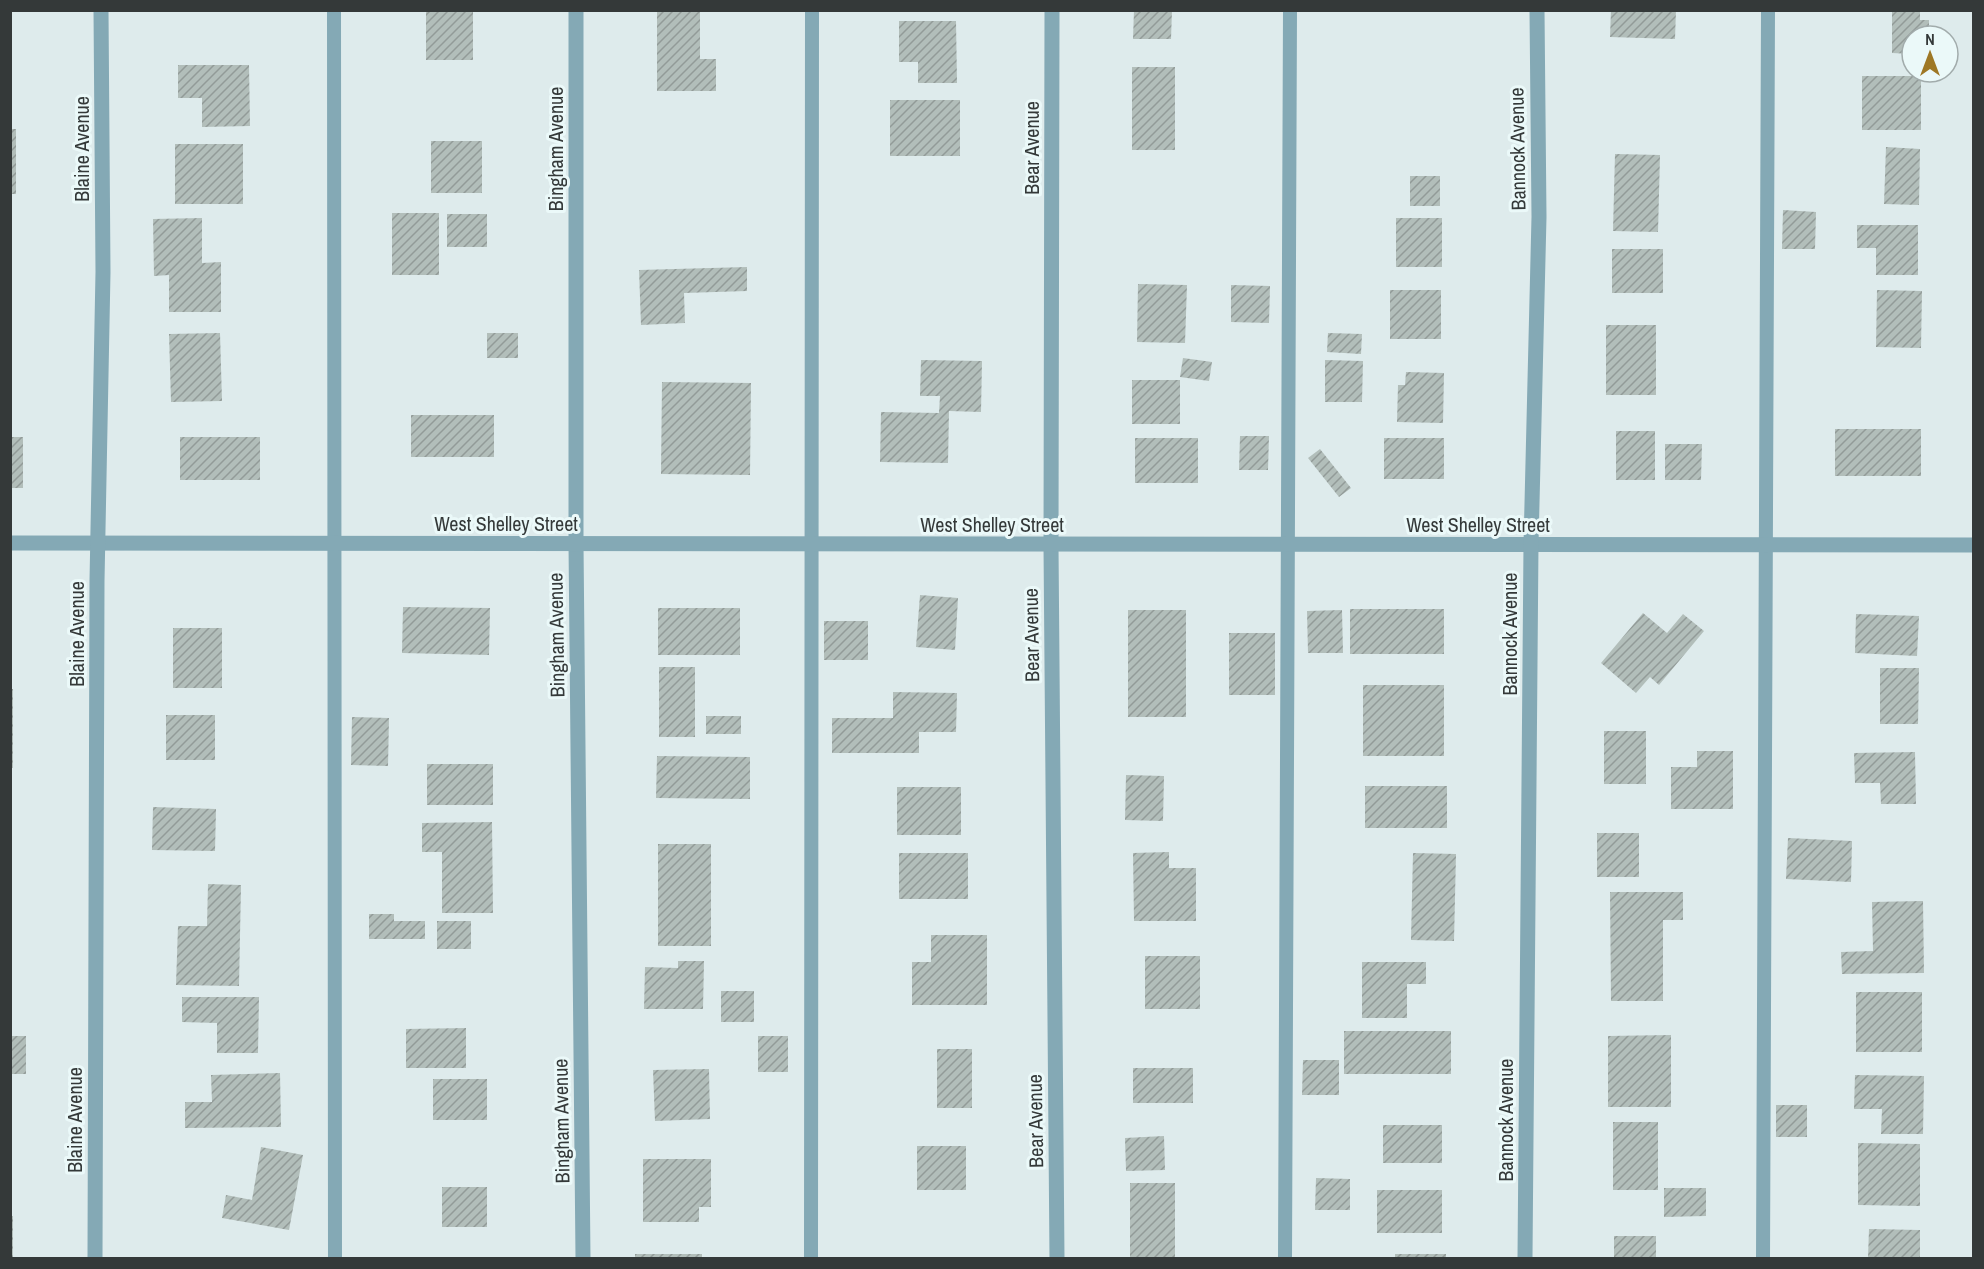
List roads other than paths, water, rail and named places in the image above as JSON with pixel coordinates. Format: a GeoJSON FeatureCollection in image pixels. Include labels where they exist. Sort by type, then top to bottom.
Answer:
{"type":"FeatureCollection","features":[{"type":"Feature","properties":{"kind":"street","name":"Blaine Avenue"},"geometry":{"type":"LineString","coordinates":[[94,1258],[98,543],[103,272],[101,10]]}},
{"type":"Feature","properties":{"kind":"street","name":"Bingham Avenue"},"geometry":{"type":"LineString","coordinates":[[576,10],[576,544],[583,1258]]}},
{"type":"Feature","properties":{"kind":"street","name":"Bear Avenue"},"geometry":{"type":"LineString","coordinates":[[1052,10],[1051,546],[1057,1258]]}},
{"type":"Feature","properties":{"kind":"street","name":"Bannock Avenue"},"geometry":{"type":"LineString","coordinates":[[1525,1258],[1531,544],[1539,218],[1537,10]]}},
{"type":"Feature","properties":{"kind":"street","name":"West Shelley Street"},"geometry":{"type":"LineString","coordinates":[[10,543],[1051,546],[1974,545]]}},
{"type":"Feature","properties":{"kind":"lane"},"geometry":{"type":"LineString","coordinates":[[334,10],[335,1258]]}},
{"type":"Feature","properties":{"kind":"lane"},"geometry":{"type":"LineString","coordinates":[[811,1258],[812,10]]}},
{"type":"Feature","properties":{"kind":"lane"},"geometry":{"type":"LineString","coordinates":[[1285,1258],[1290,10]]}},
{"type":"Feature","properties":{"kind":"lane"},"geometry":{"type":"LineString","coordinates":[[1763,1258],[1768,10]]}}]}
